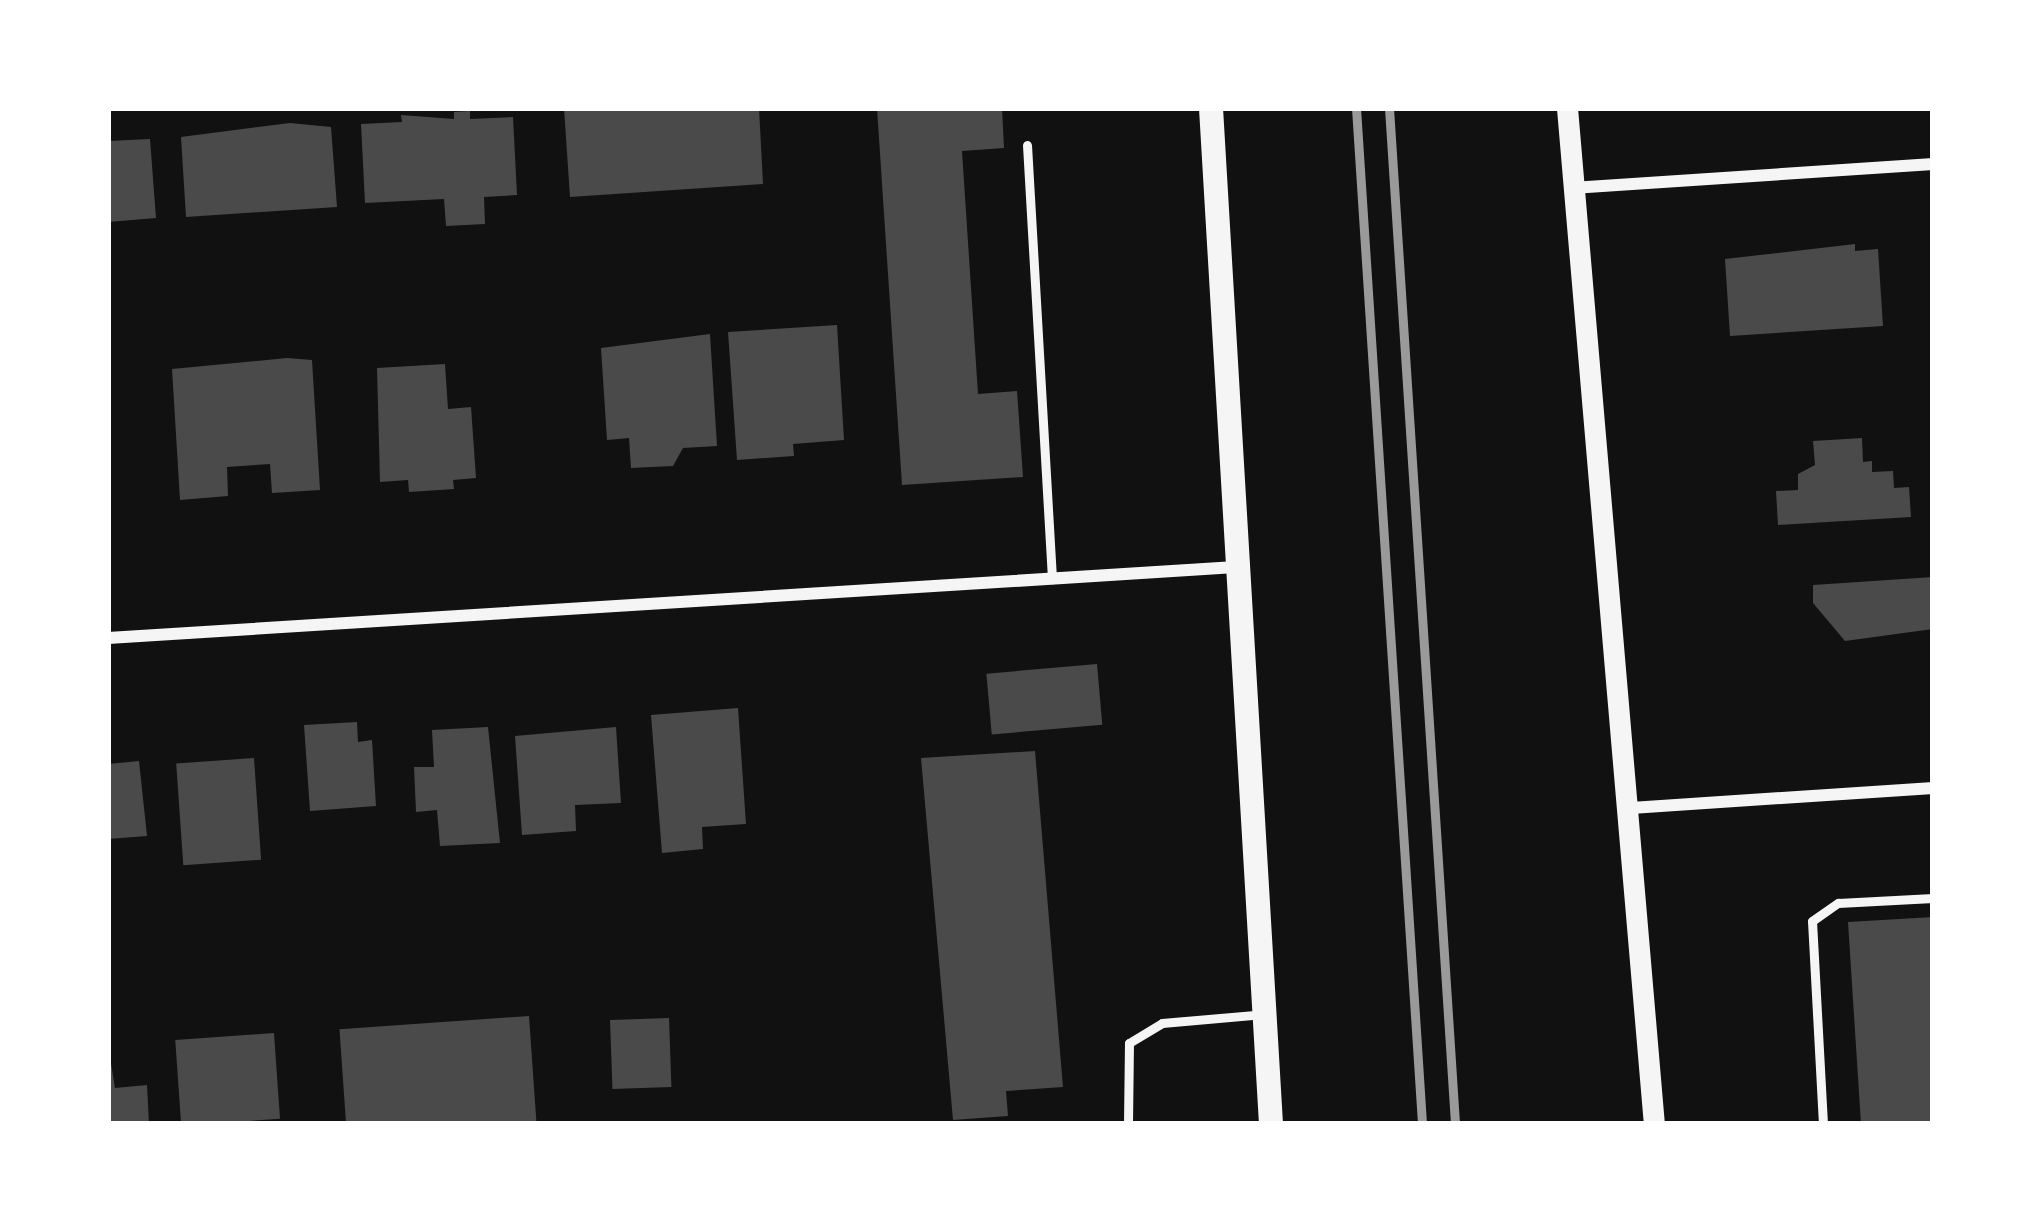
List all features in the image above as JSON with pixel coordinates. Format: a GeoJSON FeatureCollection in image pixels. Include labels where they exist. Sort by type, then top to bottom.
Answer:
{"type":"FeatureCollection","features":[{"type":"Feature","properties":{"kind":"main road"},"geometry":{"type":"LineString","coordinates":[[1211,108],[1271,1124]]}},
{"type":"Feature","properties":{"kind":"street"},"geometry":{"type":"LineString","coordinates":[[1567,108],[1570,188],[1631,808],[1654,1124]]}},
{"type":"Feature","properties":{"kind":"street"},"geometry":{"type":"LineString","coordinates":[[1570,188],[1933,164]]}},
{"type":"Feature","properties":{"kind":"street"},"geometry":{"type":"LineString","coordinates":[[108,638],[1236,567]]}},
{"type":"Feature","properties":{"kind":"street"},"geometry":{"type":"LineString","coordinates":[[1631,808],[1933,788]]}},
{"type":"Feature","properties":{"kind":"lane"},"geometry":{"type":"LineString","coordinates":[[1027,145],[1052,578]]}},
{"type":"Feature","properties":{"kind":"lane"},"geometry":{"type":"LineString","coordinates":[[1823,1124],[1812,921],[1838,904],[1933,898]]}},
{"type":"Feature","properties":{"kind":"lane"},"geometry":{"type":"LineString","coordinates":[[1128,1124],[1129,1043],[1162,1023],[1264,1014]]}},
{"type":"Feature","properties":{"kind":"building"},"geometry":{"type":"Polygon","coordinates":[[[564,108],[759,108],[763,184],[570,197],[564,108]]]}},
{"type":"Feature","properties":{"kind":"building"},"geometry":{"type":"Polygon","coordinates":[[[877,108],[1002,108],[1004,148],[962,151],[978,394],[1017,391],[1023,477],[902,485],[877,108]]]}},
{"type":"Feature","properties":{"kind":"building"},"geometry":{"type":"Polygon","coordinates":[[[470,111],[470,119],[513,117],[517,195],[484,197],[485,224],[446,226],[444,199],[365,203],[361,124],[402,122],[401,115],[454,119],[454,112],[470,111]]]}},
{"type":"Feature","properties":{"kind":"building"},"geometry":{"type":"Polygon","coordinates":[[[290,123],[331,127],[337,207],[186,217],[181,137],[290,123]]]}},
{"type":"Feature","properties":{"kind":"building"},"geometry":{"type":"Polygon","coordinates":[[[150,139],[156,218],[108,222],[108,141],[150,139]]]}},
{"type":"Feature","properties":{"kind":"building"},"geometry":{"type":"Polygon","coordinates":[[[1855,244],[1855,251],[1878,249],[1883,326],[1730,336],[1725,259],[1855,244]]]}},
{"type":"Feature","properties":{"kind":"building"},"geometry":{"type":"Polygon","coordinates":[[[837,325],[844,440],[793,444],[794,456],[737,460],[728,332],[837,325]]]}},
{"type":"Feature","properties":{"kind":"building"},"geometry":{"type":"Polygon","coordinates":[[[710,334],[717,446],[683,448],[673,466],[631,468],[629,438],[607,440],[601,348],[710,334]]]}},
{"type":"Feature","properties":{"kind":"building"},"geometry":{"type":"Polygon","coordinates":[[[312,360],[320,490],[272,493],[270,464],[227,467],[228,496],[180,500],[172,369],[312,360]]]}},
{"type":"Feature","properties":{"kind":"building"},"geometry":{"type":"Polygon","coordinates":[[[445,364],[448,409],[471,407],[476,478],[453,480],[454,489],[409,492],[408,480],[380,482],[377,368],[445,364]]]}},
{"type":"Feature","properties":{"kind":"building"},"geometry":{"type":"Polygon","coordinates":[[[1862,438],[1863,462],[1872,461],[1872,472],[1893,471],[1894,488],[1909,487],[1911,517],[1778,525],[1776,491],[1798,490],[1798,474],[1815,465],[1813,441],[1862,438]]]}},
{"type":"Feature","properties":{"kind":"building"},"geometry":{"type":"Polygon","coordinates":[[[1933,577],[1933,629],[1845,641],[1813,603],[1813,585],[1933,577]]]}},
{"type":"Feature","properties":{"kind":"building"},"geometry":{"type":"Polygon","coordinates":[[[1097,664],[1102,725],[992,734],[986,674],[1097,664]]]}},
{"type":"Feature","properties":{"kind":"building"},"geometry":{"type":"Polygon","coordinates":[[[738,708],[746,824],[702,827],[703,849],[662,853],[651,715],[738,708]]]}},
{"type":"Feature","properties":{"kind":"building"},"geometry":{"type":"Polygon","coordinates":[[[357,722],[358,742],[372,740],[376,806],[310,811],[304,725],[357,722]]]}},
{"type":"Feature","properties":{"kind":"building"},"geometry":{"type":"Polygon","coordinates":[[[488,727],[500,843],[440,846],[437,810],[416,812],[414,767],[434,767],[432,730],[488,727]]]}},
{"type":"Feature","properties":{"kind":"building"},"geometry":{"type":"Polygon","coordinates":[[[616,727],[621,803],[575,805],[576,831],[522,835],[515,736],[616,727]]]}},
{"type":"Feature","properties":{"kind":"building"},"geometry":{"type":"Polygon","coordinates":[[[1035,751],[1063,1087],[1006,1091],[1008,1116],[953,1120],[921,758],[1035,751]]]}},
{"type":"Feature","properties":{"kind":"building"},"geometry":{"type":"Polygon","coordinates":[[[254,758],[261,860],[183,865],[176,763],[254,758]]]}},
{"type":"Feature","properties":{"kind":"building"},"geometry":{"type":"Polygon","coordinates":[[[139,761],[147,836],[108,839],[108,764],[139,761]]]}},
{"type":"Feature","properties":{"kind":"building"},"geometry":{"type":"Polygon","coordinates":[[[1933,917],[1933,1124],[1861,1124],[1848,922],[1933,917]]]}},
{"type":"Feature","properties":{"kind":"building"},"geometry":{"type":"Polygon","coordinates":[[[529,1016],[536,1122],[346,1124],[339,1029],[529,1016]]]}},
{"type":"Feature","properties":{"kind":"building"},"geometry":{"type":"Polygon","coordinates":[[[669,1018],[671,1087],[612,1089],[610,1020],[669,1018]]]}},
{"type":"Feature","properties":{"kind":"building"},"geometry":{"type":"Polygon","coordinates":[[[274,1033],[280,1119],[181,1124],[175,1040],[274,1033]]]}},
{"type":"Feature","properties":{"kind":"building"},"geometry":{"type":"Polygon","coordinates":[[[108,1045],[115,1088],[147,1085],[149,1124],[108,1124],[108,1045]]]}},
{"type":"Feature","properties":{"kind":"railway"},"geometry":{"type":"LineString","coordinates":[[1356,108],[1422,1124]]}},
{"type":"Feature","properties":{"kind":"railway"},"geometry":{"type":"LineString","coordinates":[[1389,108],[1455,1124]]}}]}
